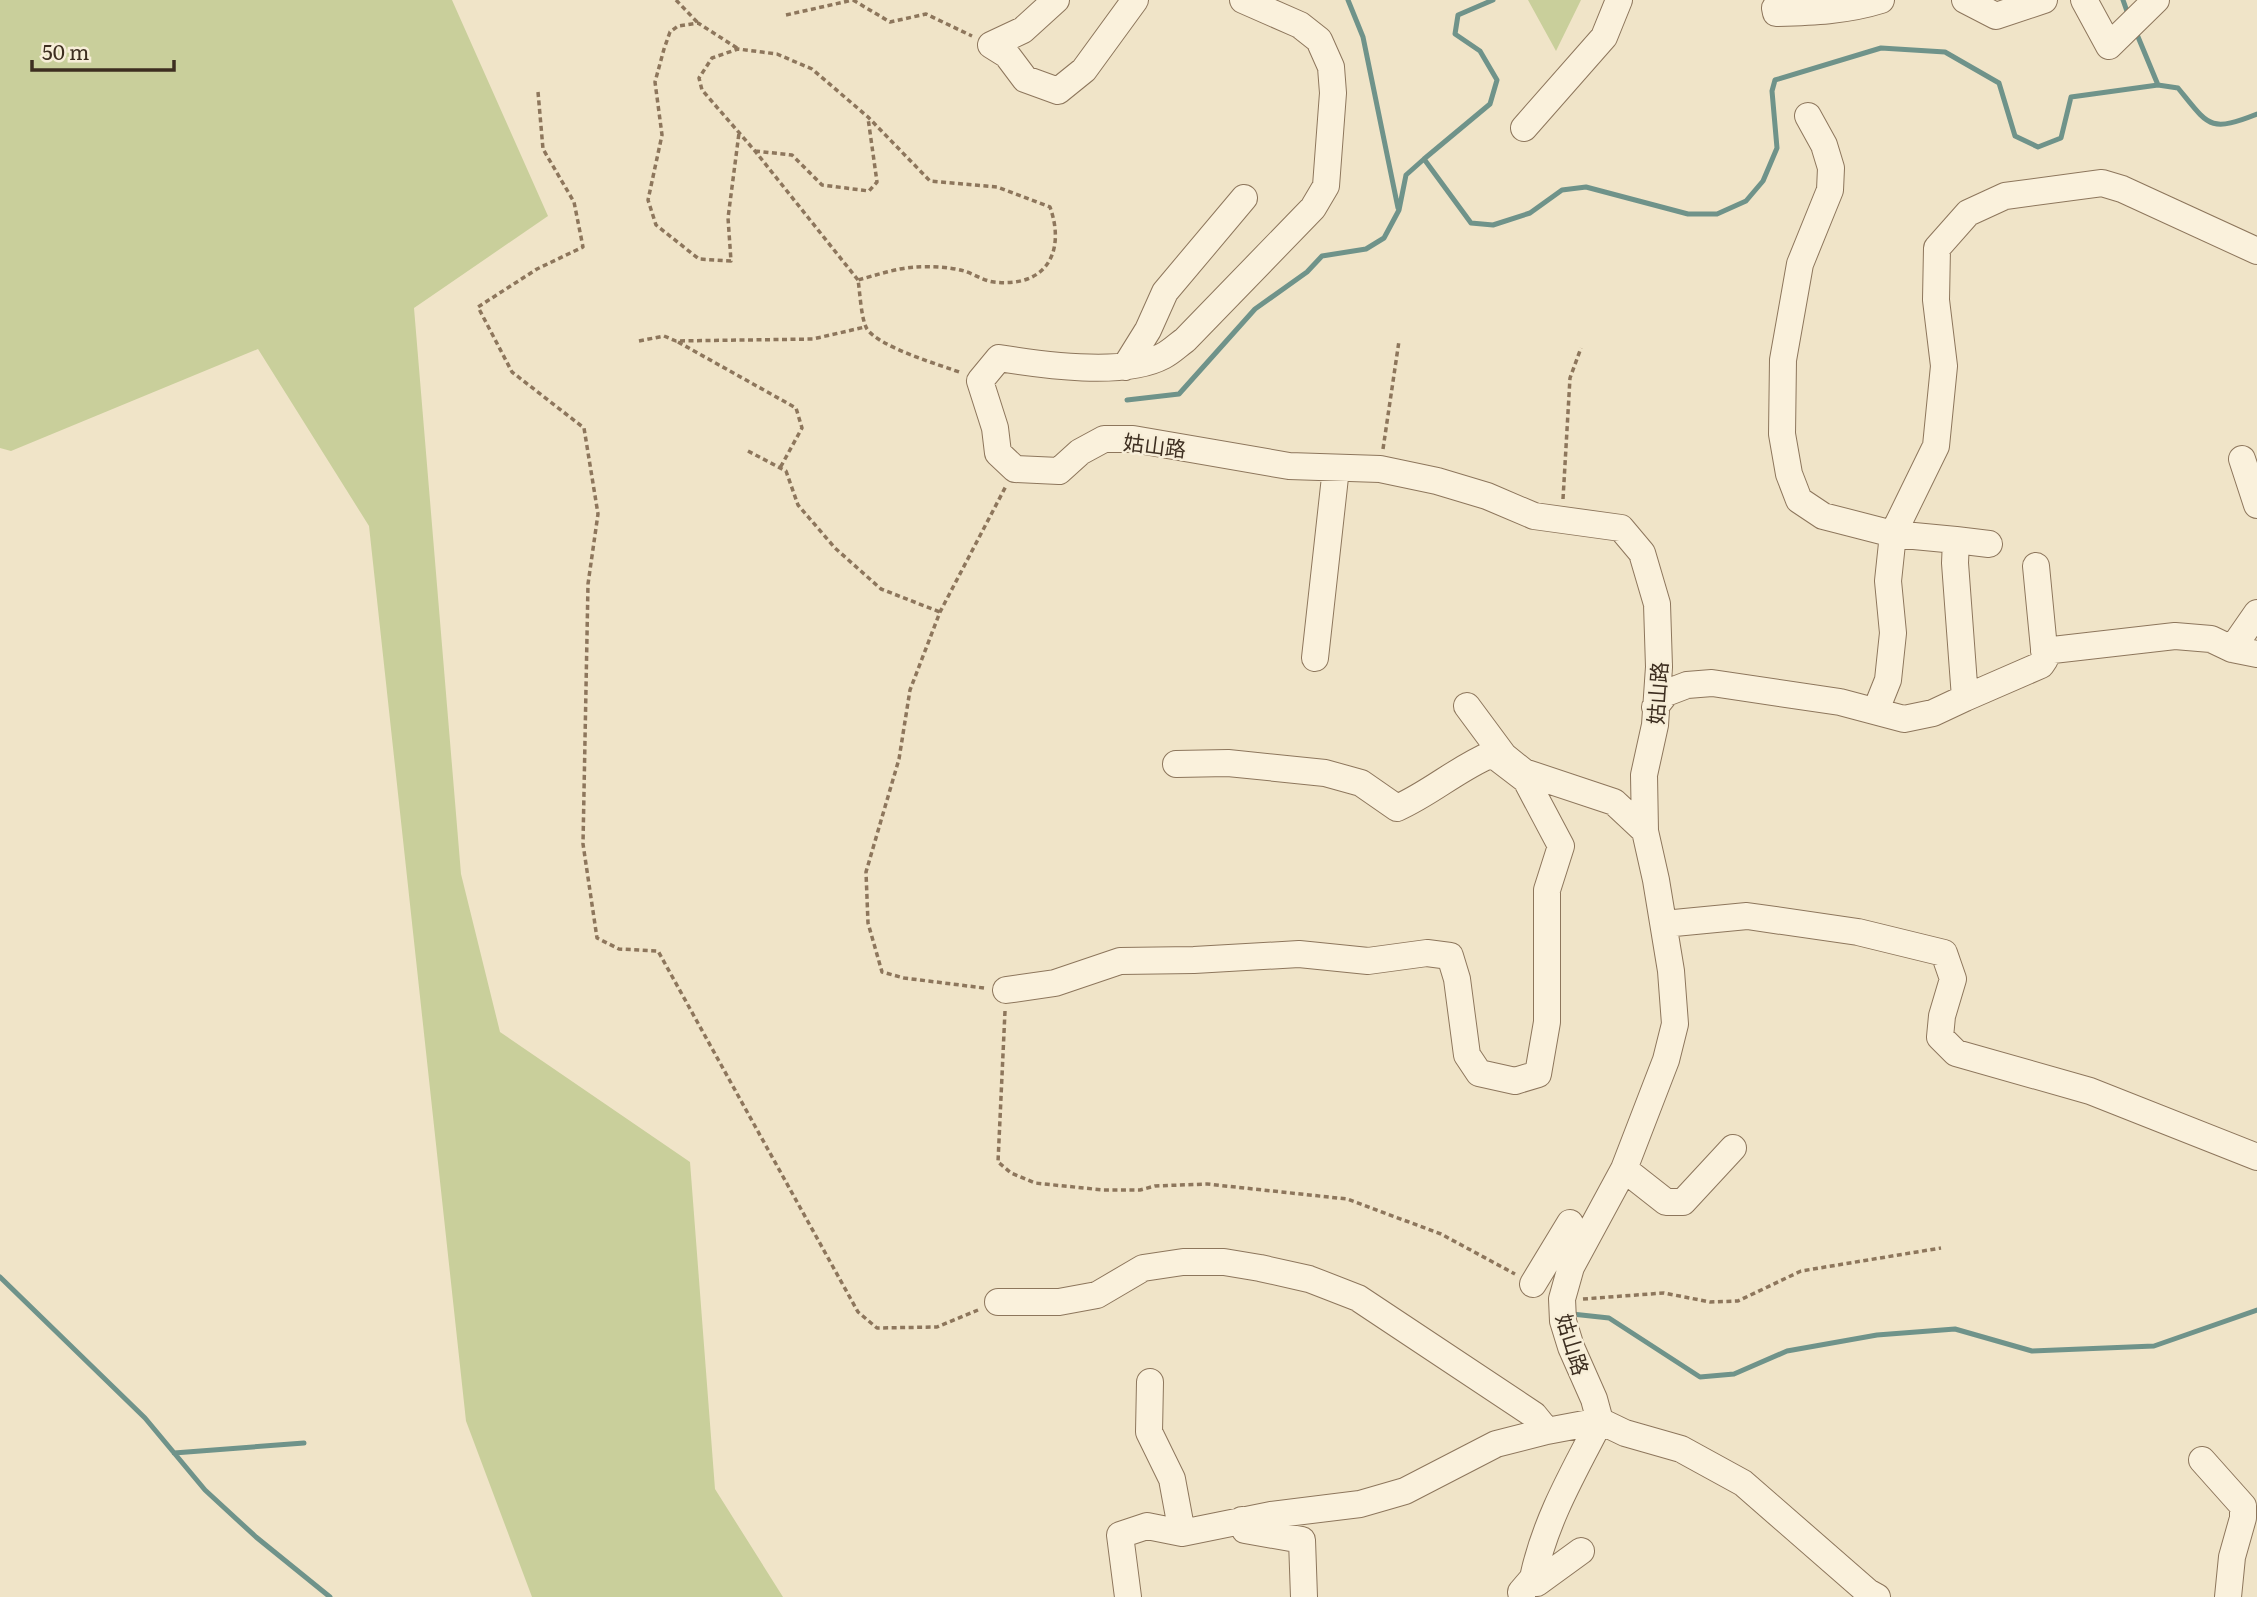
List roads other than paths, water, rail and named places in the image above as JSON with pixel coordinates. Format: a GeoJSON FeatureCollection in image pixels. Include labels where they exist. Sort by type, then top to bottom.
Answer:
{"type":"FeatureCollection","features":[{"type":"Feature","properties":{"kind":"street"},"geometry":{"type":"LineString","coordinates":[[1056,0],[1023,30],[991,45],[1007,55],[1025,79],[1058,91],[1084,70],[1135,0]]}},
{"type":"Feature","properties":{"kind":"street"},"geometry":{"type":"LineString","coordinates":[[1125,366],[1161,357],[1185,340],[1313,208],[1326,186],[1333,93],[1331,66],[1319,40],[1300,25],[1243,0]]}},
{"type":"Feature","properties":{"kind":"street"},"geometry":{"type":"LineString","coordinates":[[1524,128],[1604,37],[1619,0]]}},
{"type":"Feature","properties":{"kind":"street"},"geometry":{"type":"LineString","coordinates":[[1782,0],[1775,8],[1776,13],[1822,12],[1881,0]]}},
{"type":"Feature","properties":{"kind":"street"},"geometry":{"type":"LineString","coordinates":[[1965,0],[1996,16],[2044,0]]}},
{"type":"Feature","properties":{"kind":"street"},"geometry":{"type":"LineString","coordinates":[[2084,0],[2109,46],[2156,0]]}},
{"type":"Feature","properties":{"kind":"street"},"geometry":{"type":"LineString","coordinates":[[1808,116],[1824,145],[1832,168],[1830,190],[1800,264],[1783,360],[1782,435],[1789,474],[1798,500],[1823,516],[1894,534],[1989,544]]}},
{"type":"Feature","properties":{"kind":"street"},"geometry":{"type":"LineString","coordinates":[[1876,710],[1888,680],[1893,633],[1888,581],[1894,534],[1936,446],[1944,366],[1936,300],[1937,248],[1968,213],[2005,196],[2102,183],[2257,251]]}},
{"type":"Feature","properties":{"kind":"street"},"geometry":{"type":"LineString","coordinates":[[1125,366],[1148,330],[1165,292],[1244,198]]}},
{"type":"Feature","properties":{"kind":"street","name":"姑山路"},"geometry":{"type":"LineString","coordinates":[[1125,366],[1058,367],[999,358],[980,381],[995,428],[998,453],[1015,469],[1059,471],[1080,452],[1104,439],[1133,439],[1289,466],[1380,469],[1449,484],[1487,496],[1534,516],[1621,528],[1642,553],[1657,604],[1659,667],[1655,725],[1644,775],[1645,831],[1664,924],[1675,1024],[1666,1060],[1624,1169],[1572,1267],[1562,1299],[1563,1321],[1571,1348],[1594,1399],[1600,1421]]}},
{"type":"Feature","properties":{"kind":"street"},"geometry":{"type":"LineString","coordinates":[[2242,459],[2257,505]]}},
{"type":"Feature","properties":{"kind":"street"},"geometry":{"type":"LineString","coordinates":[[1315,658],[1336,468]]}},
{"type":"Feature","properties":{"kind":"street"},"geometry":{"type":"LineString","coordinates":[[1956,540],[1955,563],[1965,698]]}},
{"type":"Feature","properties":{"kind":"street"},"geometry":{"type":"LineString","coordinates":[[1655,708],[1666,693],[1687,685],[1712,683],[1840,702],[1904,719],[1921,717],[2041,664],[2045,659],[2036,566]]}},
{"type":"Feature","properties":{"kind":"street"},"geometry":{"type":"LineString","coordinates":[[2044,651],[2175,636],[2211,639],[2245,651],[2254,620]]}},
{"type":"Feature","properties":{"kind":"street"},"geometry":{"type":"LineString","coordinates":[[1467,705],[1504,757],[1524,772],[1614,802],[1645,831]]}},
{"type":"Feature","properties":{"kind":"street"},"geometry":{"type":"LineString","coordinates":[[1006,990],[1055,983],[1121,961],[1298,954],[1368,961],[1427,953],[1450,956],[1457,979],[1467,1055],[1479,1073],[1516,1081],[1538,1074],[1547,1022],[1548,890],[1562,846],[1526,780],[1492,754],[1471,762],[1419,798],[1397,807],[1361,783],[1325,773],[1228,763],[1176,764]]}},
{"type":"Feature","properties":{"kind":"street"},"geometry":{"type":"LineString","coordinates":[[1664,924],[1747,916],[1858,932],[1944,953],[1953,979],[1942,1016],[1940,1037],[1956,1053],[2090,1091],[2257,1157]]}},
{"type":"Feature","properties":{"kind":"street"},"geometry":{"type":"LineString","coordinates":[[1624,1169],[1666,1202],[1683,1202],[1733,1148]]}},
{"type":"Feature","properties":{"kind":"street"},"geometry":{"type":"LineString","coordinates":[[1533,1284],[1570,1223]]}},
{"type":"Feature","properties":{"kind":"street"},"geometry":{"type":"LineString","coordinates":[[998,1302],[1059,1302],[1097,1295],[1143,1268],[1183,1262],[1224,1262],[1310,1279],[1358,1298],[1534,1415],[1547,1431]]}},
{"type":"Feature","properties":{"kind":"street"},"geometry":{"type":"LineString","coordinates":[[1150,1382],[1149,1432],[1172,1479],[1182,1533]]}},
{"type":"Feature","properties":{"kind":"street"},"geometry":{"type":"LineString","coordinates":[[1527,1588],[1553,1512],[1600,1421]]}},
{"type":"Feature","properties":{"kind":"street"},"geometry":{"type":"LineString","coordinates":[[1128,1597],[1120,1535],[1147,1526],[1182,1533],[1242,1520],[1360,1504],[1405,1491],[1496,1444],[1600,1421],[1625,1433],[1681,1449],[1743,1483],[1877,1597]]}},
{"type":"Feature","properties":{"kind":"street"},"geometry":{"type":"LineString","coordinates":[[2203,1460],[2243,1506],[2243,1518],[2232,1557],[2228,1597]]}},
{"type":"Feature","properties":{"kind":"street"},"geometry":{"type":"LineString","coordinates":[[1242,1520],[1245,1530],[1302,1540],[1304,1597]]}},
{"type":"Feature","properties":{"kind":"street"},"geometry":{"type":"LineString","coordinates":[[1527,1588],[1581,1551]]}},
{"type":"Feature","properties":{"kind":"waterway"},"geometry":{"type":"LineString","coordinates":[[1348,0],[1363,37],[1398,208]]}},
{"type":"Feature","properties":{"kind":"waterway"},"geometry":{"type":"LineString","coordinates":[[1493,0],[1458,15],[1455,34],[1480,51],[1497,80],[1490,104],[1424,159],[1471,223],[1493,225],[1530,213],[1562,190],[1586,187],[1688,214],[1717,214],[1746,201],[1763,181],[1777,148],[1772,91],[1775,80],[1881,48],[1945,52],[1999,83],[2015,136],[2038,147],[2061,138],[2071,97],[2158,85],[2178,88],[2197,111],[2211,122],[2229,123],[2257,114]]}},
{"type":"Feature","properties":{"kind":"waterway"},"geometry":{"type":"LineString","coordinates":[[2123,0],[2129,17]]}},
{"type":"Feature","properties":{"kind":"waterway"},"geometry":{"type":"LineString","coordinates":[[2136,32],[2158,85]]}},
{"type":"Feature","properties":{"kind":"waterway"},"geometry":{"type":"LineString","coordinates":[[1127,400],[1179,394],[1255,309],[1307,272],[1322,256],[1366,249],[1384,238],[1399,210],[1406,175],[1424,159]]}},
{"type":"Feature","properties":{"kind":"waterway"},"geometry":{"type":"LineString","coordinates":[[0,1277],[145,1418],[205,1490],[256,1537],[330,1597]]}},
{"type":"Feature","properties":{"kind":"waterway"},"geometry":{"type":"LineString","coordinates":[[1572,1314],[1609,1318],[1700,1377],[1734,1374],[1787,1351],[1877,1335],[1955,1329],[2032,1351],[2154,1346],[2257,1310]]}},
{"type":"Feature","properties":{"kind":"waterway"},"geometry":{"type":"LineString","coordinates":[[174,1453],[304,1443]]}}]}
